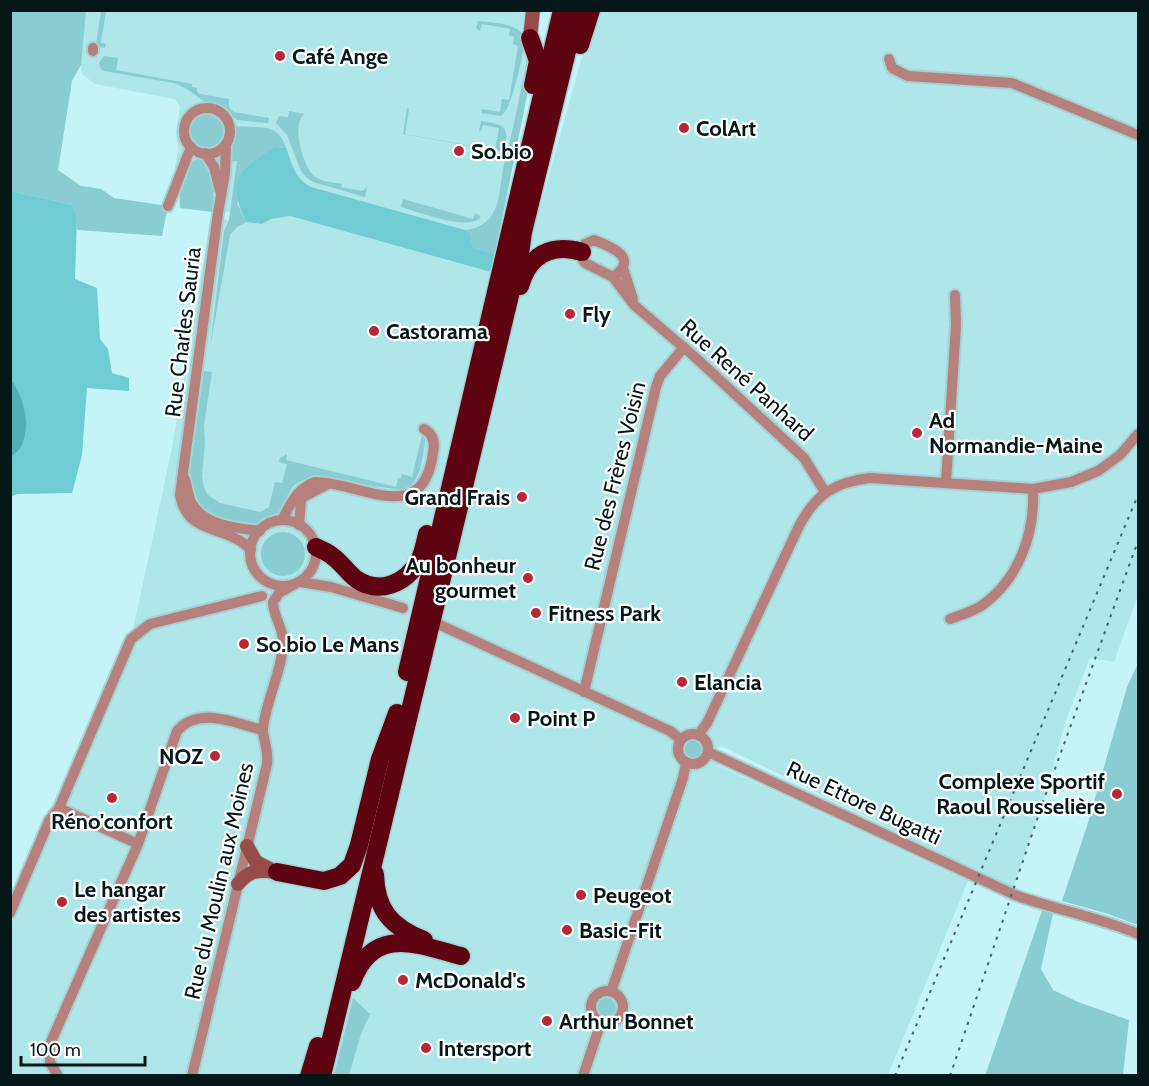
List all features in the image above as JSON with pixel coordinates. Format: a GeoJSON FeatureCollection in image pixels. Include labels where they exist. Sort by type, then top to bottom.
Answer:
{"type":"FeatureCollection","features":[{"type":"Feature","properties":{"kind":"highway"},"geometry":{"type":"LineString","coordinates":[[541,99],[537,92],[554,10]]}},
{"type":"Feature","properties":{"kind":"highway"},"geometry":{"type":"LineString","coordinates":[[310,1076],[562,10]]}},
{"type":"Feature","properties":{"kind":"highway"},"geometry":{"type":"LineString","coordinates":[[323,1076],[577,10]]}},
{"type":"Feature","properties":{"kind":"highway"},"geometry":{"type":"LineString","coordinates":[[520,254],[528,234],[591,10]]}},
{"type":"Feature","properties":{"kind":"highway"},"geometry":{"type":"LineString","coordinates":[[530,38],[538,61],[526,124],[530,144]]}},
{"type":"Feature","properties":{"kind":"highway"},"geometry":{"type":"LineString","coordinates":[[499,340],[508,326],[523,276],[534,259],[544,253],[563,248],[582,252]]}},
{"type":"Feature","properties":{"kind":"highway"},"geometry":{"type":"LineString","coordinates":[[316,547],[331,554],[354,578],[376,587],[387,586],[408,575],[422,554],[468,391],[480,357]]}},
{"type":"Feature","properties":{"kind":"highway"},"geometry":{"type":"LineString","coordinates":[[277,872],[324,881],[340,876],[348,869],[359,845],[380,759],[397,713]]}},
{"type":"Feature","properties":{"kind":"highway"},"geometry":{"type":"LineString","coordinates":[[323,1076],[334,1054],[349,990],[355,974],[366,957],[384,945],[405,942],[460,956],[394,924],[381,906],[377,894],[374,860]]}},
{"type":"Feature","properties":{"kind":"street"},"geometry":{"type":"LineString","coordinates":[[530,38],[533,10]]}},
{"type":"Feature","properties":{"kind":"street"},"geometry":{"type":"LineString","coordinates":[[889,59],[892,68],[908,76],[1012,83],[1138,135]]}},
{"type":"Feature","properties":{"kind":"street"},"geometry":{"type":"LineString","coordinates":[[206,108],[219,111],[228,121],[230,133],[226,144],[214,152],[205,153],[191,147],[185,136],[185,125],[192,113],[206,108]]}},
{"type":"Feature","properties":{"kind":"street","name":"Rue Charles Sauria"},"geometry":{"type":"LineString","coordinates":[[226,144],[225,173],[180,497],[189,514],[206,529],[238,538],[251,550]]}},
{"type":"Feature","properties":{"kind":"street"},"geometry":{"type":"LineString","coordinates":[[168,206],[191,147]]}},
{"type":"Feature","properties":{"kind":"street","name":"Rue Charles Sauria"},"geometry":{"type":"LineString","coordinates":[[205,153],[214,167],[221,194]]}},
{"type":"Feature","properties":{"kind":"street"},"geometry":{"type":"LineString","coordinates":[[623,268],[613,277],[585,263],[582,258],[585,244],[594,240],[619,251],[624,262],[623,268],[634,305]]}},
{"type":"Feature","properties":{"kind":"street","name":"Rue René Panhard"},"geometry":{"type":"LineString","coordinates":[[613,277],[634,305],[684,347],[804,458],[825,492]]}},
{"type":"Feature","properties":{"kind":"street"},"geometry":{"type":"LineString","coordinates":[[946,482],[956,325],[955,296]]}},
{"type":"Feature","properties":{"kind":"street","name":"Rue des Frères Voisin"},"geometry":{"type":"LineString","coordinates":[[584,692],[656,387],[660,376],[684,347]]}},
{"type":"Feature","properties":{"kind":"street"},"geometry":{"type":"LineString","coordinates":[[282,520],[299,490],[315,482],[376,494],[400,496],[414,492],[428,475],[434,450],[432,437],[424,429]]}},
{"type":"Feature","properties":{"kind":"street"},"geometry":{"type":"LineString","coordinates":[[698,735],[707,723],[802,519],[825,492],[848,482],[870,478],[1033,489],[1071,482],[1098,471],[1120,455],[1138,434]]}},
{"type":"Feature","properties":{"kind":"street","name":"Rue Charles Sauria"},"geometry":{"type":"LineString","coordinates":[[184,474],[192,502],[204,517],[222,524],[260,531]]}},
{"type":"Feature","properties":{"kind":"street"},"geometry":{"type":"LineString","coordinates":[[299,525],[303,497],[328,484]]}},
{"type":"Feature","properties":{"kind":"street"},"geometry":{"type":"LineString","coordinates":[[950,619],[983,605],[1005,584],[1020,560],[1029,537],[1034,510],[1033,489]]}},
{"type":"Feature","properties":{"kind":"street"},"geometry":{"type":"LineString","coordinates":[[298,583],[312,568],[316,547],[307,530],[299,525],[282,520],[271,522],[255,537],[251,550],[252,565],[265,580],[274,585],[285,586],[298,583],[331,587],[403,608]]}},
{"type":"Feature","properties":{"kind":"street"},"geometry":{"type":"LineString","coordinates":[[312,568],[331,587]]}},
{"type":"Feature","properties":{"kind":"street"},"geometry":{"type":"LineString","coordinates":[[257,573],[262,596],[272,618],[282,630]]}},
{"type":"Feature","properties":{"kind":"street","name":"Rue du Moulin aux Moines"},"geometry":{"type":"LineString","coordinates":[[192,1076],[268,755],[262,730],[283,646],[282,630],[274,610],[273,600],[279,593],[298,583]]}},
{"type":"Feature","properties":{"kind":"street"},"geometry":{"type":"LineString","coordinates":[[10,913],[49,821],[59,808],[131,639],[150,624],[262,596]]}},
{"type":"Feature","properties":{"kind":"street"},"geometry":{"type":"LineString","coordinates":[[438,624],[670,731],[680,739]]}},
{"type":"Feature","properties":{"kind":"street"},"geometry":{"type":"LineString","coordinates":[[58,1076],[50,1062],[50,1044],[138,844],[177,731],[183,724],[200,717],[262,730]]}},
{"type":"Feature","properties":{"kind":"street"},"geometry":{"type":"LineString","coordinates":[[698,735],[706,742],[708,752],[699,763],[686,763],[678,755],[677,747],[680,739],[698,735]]}},
{"type":"Feature","properties":{"kind":"street","name":"Rue Ettore Bugatti"},"geometry":{"type":"LineString","coordinates":[[708,752],[971,875],[1044,905],[1098,918],[1138,934]]}},
{"type":"Feature","properties":{"kind":"street"},"geometry":{"type":"LineString","coordinates":[[611,992],[686,763]]}},
{"type":"Feature","properties":{"kind":"street"},"geometry":{"type":"LineString","coordinates":[[59,808],[138,844]]}},
{"type":"Feature","properties":{"kind":"street"},"geometry":{"type":"LineString","coordinates":[[247,846],[256,862],[277,872]]}},
{"type":"Feature","properties":{"kind":"street"},"geometry":{"type":"LineString","coordinates":[[238,885],[245,876],[253,871],[277,872]]}},
{"type":"Feature","properties":{"kind":"street"},"geometry":{"type":"LineString","coordinates":[[611,992],[621,1001],[622,1010],[614,1022],[601,1022],[591,1013],[591,1004],[599,994],[611,992]]}},
{"type":"Feature","properties":{"kind":"street"},"geometry":{"type":"LineString","coordinates":[[583,1076],[601,1022]]}},
{"type":"Feature","properties":{"kind":"shaded area"},"geometry":{"type":"Polygon","coordinates":[[[11,11],[86,11],[81,65],[72,81],[58,170],[81,186],[101,189],[114,198],[168,206],[162,236],[77,230],[77,217],[73,205],[11,191],[11,11]]]}},
{"type":"Feature","properties":{"kind":"shaded area"},"geometry":{"type":"Polygon","coordinates":[[[86,11],[533,11],[530,45],[495,254],[273,211],[212,212],[213,185],[204,161],[197,159],[186,169],[175,168],[178,150],[176,132],[180,107],[175,99],[95,84],[82,74],[80,60],[86,11]]]}},
{"type":"Feature","properties":{"kind":"shaded area"},"geometry":{"type":"Polygon","coordinates":[[[101,11],[106,11],[101,43],[106,44],[105,48],[96,44],[101,11]]]}},
{"type":"Feature","properties":{"kind":"shaded area"},"geometry":{"type":"Polygon","coordinates":[[[597,11],[1138,11],[1138,595],[1114,662],[1090,658],[1066,720],[1044,799],[1011,893],[978,878],[975,870],[722,746],[709,752],[719,766],[968,881],[888,1075],[11,1076],[11,908],[131,639],[172,448],[211,218],[262,224],[271,219],[290,216],[491,272],[428,609],[580,64],[597,11]],[[693,734],[683,737],[677,747],[681,759],[691,764],[701,762],[709,748],[703,738],[693,734]]]}},
{"type":"Feature","properties":{"kind":"shaded area"},"geometry":{"type":"Polygon","coordinates":[[[478,21],[512,27],[522,34],[525,40],[513,93],[501,116],[481,113],[482,109],[500,112],[502,99],[509,100],[518,46],[513,44],[514,37],[509,35],[510,29],[482,24],[480,31],[476,28],[478,21]]]}},
{"type":"Feature","properties":{"kind":"shaded area"},"geometry":{"type":"Polygon","coordinates":[[[529,47],[534,61],[495,254],[473,248],[470,233],[465,230],[487,221],[497,204],[529,47]]]}},
{"type":"Feature","properties":{"kind":"shaded area"},"geometry":{"type":"Polygon","coordinates":[[[104,56],[118,58],[116,70],[192,84],[192,87],[197,88],[200,94],[229,99],[229,108],[234,112],[269,118],[268,123],[237,120],[221,107],[202,100],[174,83],[104,71],[99,63],[104,56]]]}},
{"type":"Feature","properties":{"kind":"shaded area"},"geometry":{"type":"Polygon","coordinates":[[[407,108],[409,109],[405,134],[495,150],[499,128],[483,125],[479,131],[481,121],[489,122],[501,126],[506,132],[503,152],[403,134],[407,108]]]}},
{"type":"Feature","properties":{"kind":"shaded area"},"geometry":{"type":"Polygon","coordinates":[[[289,111],[304,114],[300,119],[300,145],[306,164],[314,176],[324,181],[342,184],[341,187],[362,191],[367,187],[365,197],[313,182],[307,178],[301,171],[287,135],[276,123],[279,116],[288,117],[289,111]]]}},
{"type":"Feature","properties":{"kind":"shaded area"},"geometry":{"type":"Polygon","coordinates":[[[207,112],[220,118],[226,131],[220,144],[207,150],[194,144],[188,131],[194,118],[207,112]]]}},
{"type":"Feature","properties":{"kind":"shaded area"},"geometry":{"type":"Polygon","coordinates":[[[236,126],[273,130],[282,139],[286,148],[275,147],[237,203],[246,222],[230,235],[210,348],[224,231],[229,220],[237,161],[227,162],[236,126]]]}},
{"type":"Feature","properties":{"kind":"shaded area"},"geometry":{"type":"Polygon","coordinates":[[[275,147],[286,148],[301,180],[311,187],[465,230],[470,233],[473,248],[495,254],[491,272],[290,216],[271,219],[262,224],[246,222],[237,195],[240,177],[252,163],[275,147]]]}},
{"type":"Feature","properties":{"kind":"shaded area"},"geometry":{"type":"Polygon","coordinates":[[[197,159],[204,161],[212,179],[212,212],[180,208],[181,188],[185,173],[192,162],[197,159]]]}},
{"type":"Feature","properties":{"kind":"shaded area"},"geometry":{"type":"Polygon","coordinates":[[[11,191],[73,205],[77,217],[75,279],[97,288],[100,339],[108,349],[112,373],[129,378],[129,391],[87,388],[82,455],[72,493],[17,494],[11,497],[11,457],[22,445],[26,418],[19,393],[11,379],[11,191]]]}},
{"type":"Feature","properties":{"kind":"shaded area"},"geometry":{"type":"Polygon","coordinates":[[[403,199],[473,219],[475,213],[481,217],[475,221],[455,222],[401,207],[403,199]]]}},
{"type":"Feature","properties":{"kind":"shaded area"},"geometry":{"type":"Polygon","coordinates":[[[204,371],[212,372],[204,425],[202,476],[208,495],[220,503],[260,512],[269,507],[275,482],[282,483],[287,464],[279,462],[280,458],[287,454],[286,460],[396,487],[398,478],[401,478],[402,474],[412,477],[422,435],[426,438],[422,461],[414,482],[402,490],[318,478],[306,479],[291,489],[277,516],[262,524],[227,520],[209,513],[202,508],[193,493],[190,472],[204,371]]]}},
{"type":"Feature","properties":{"kind":"shaded area"},"geometry":{"type":"Polygon","coordinates":[[[11,379],[25,410],[26,427],[22,445],[11,457],[11,379]]]}},
{"type":"Feature","properties":{"kind":"shaded area"},"geometry":{"type":"Polygon","coordinates":[[[283,532],[299,538],[305,554],[299,570],[283,576],[267,570],[261,554],[267,538],[283,532]]]}},
{"type":"Feature","properties":{"kind":"shaded area","name":"Complexe Sportif Raoul Rousselière"},"geometry":{"type":"Polygon","coordinates":[[[1138,663],[1138,925],[1062,901],[1087,826],[1127,687],[1138,663]]]}},
{"type":"Feature","properties":{"kind":"shaded area"},"geometry":{"type":"Polygon","coordinates":[[[692,740],[700,743],[703,751],[700,759],[692,762],[684,759],[681,751],[684,743],[692,740]]]}},
{"type":"Feature","properties":{"kind":"shaded area"},"geometry":{"type":"Polygon","coordinates":[[[1044,905],[1054,909],[1041,969],[1053,990],[1078,1002],[1129,1020],[1123,1075],[985,1076],[1044,905]]]}},
{"type":"Feature","properties":{"kind":"shaded area"},"geometry":{"type":"Polygon","coordinates":[[[353,998],[370,1014],[361,1034],[349,1075],[334,1075],[353,998]]]}},
{"type":"Feature","properties":{"kind":"shaded area"},"geometry":{"type":"Polygon","coordinates":[[[606,998],[613,1001],[616,1008],[613,1015],[606,1018],[599,1015],[596,1008],[599,1001],[606,998]]]}},
{"type":"Feature","properties":{"kind":"railway"},"geometry":{"type":"LineString","coordinates":[[895,1076],[1138,495]]}},
{"type":"Feature","properties":{"kind":"railway"},"geometry":{"type":"LineString","coordinates":[[950,1076],[1044,799],[1138,541]]}},
{"type":"Feature","properties":{"kind":"place","name":"Café Ange"},"geometry":{"type":"Point","coordinates":[280,56]}},
{"type":"Feature","properties":{"kind":"place","name":"ColArt"},"geometry":{"type":"Point","coordinates":[684,128]}},
{"type":"Feature","properties":{"kind":"place","name":"So.bio"},"geometry":{"type":"Point","coordinates":[459,151]}},
{"type":"Feature","properties":{"kind":"place","name":"Fly"},"geometry":{"type":"Point","coordinates":[570,314]}},
{"type":"Feature","properties":{"kind":"place","name":"Castorama"},"geometry":{"type":"Point","coordinates":[374,331]}},
{"type":"Feature","properties":{"kind":"place","name":"Ad Normandie-Maine"},"geometry":{"type":"Point","coordinates":[917,433]}},
{"type":"Feature","properties":{"kind":"place","name":"Grand Frais"},"geometry":{"type":"Point","coordinates":[522,497]}},
{"type":"Feature","properties":{"kind":"place","name":"Au bonheur gourmet"},"geometry":{"type":"Point","coordinates":[528,578]}},
{"type":"Feature","properties":{"kind":"place","name":"Fitness Park"},"geometry":{"type":"Point","coordinates":[536,613]}},
{"type":"Feature","properties":{"kind":"place","name":"So.bio Le Mans"},"geometry":{"type":"Point","coordinates":[244,644]}},
{"type":"Feature","properties":{"kind":"place","name":"Elancia"},"geometry":{"type":"Point","coordinates":[682,682]}},
{"type":"Feature","properties":{"kind":"place","name":"Point P"},"geometry":{"type":"Point","coordinates":[515,718]}},
{"type":"Feature","properties":{"kind":"place","name":"NOZ"},"geometry":{"type":"Point","coordinates":[215,756]}},
{"type":"Feature","properties":{"kind":"place","name":"Complexe Sportif Raoul Rousselière"},"geometry":{"type":"Point","coordinates":[1117,794]}},
{"type":"Feature","properties":{"kind":"place","name":"Réno'confort"},"geometry":{"type":"Point","coordinates":[112,798]}},
{"type":"Feature","properties":{"kind":"place","name":"Peugeot"},"geometry":{"type":"Point","coordinates":[581,895]}},
{"type":"Feature","properties":{"kind":"place","name":"Le hangar des artistes"},"geometry":{"type":"Point","coordinates":[62,902]}},
{"type":"Feature","properties":{"kind":"place","name":"Basic-Fit"},"geometry":{"type":"Point","coordinates":[567,930]}},
{"type":"Feature","properties":{"kind":"place","name":"McDonald's"},"geometry":{"type":"Point","coordinates":[403,980]}},
{"type":"Feature","properties":{"kind":"place","name":"Arthur Bonnet"},"geometry":{"type":"Point","coordinates":[547,1021]}},
{"type":"Feature","properties":{"kind":"place","name":"Intersport"},"geometry":{"type":"Point","coordinates":[426,1048]}}]}
